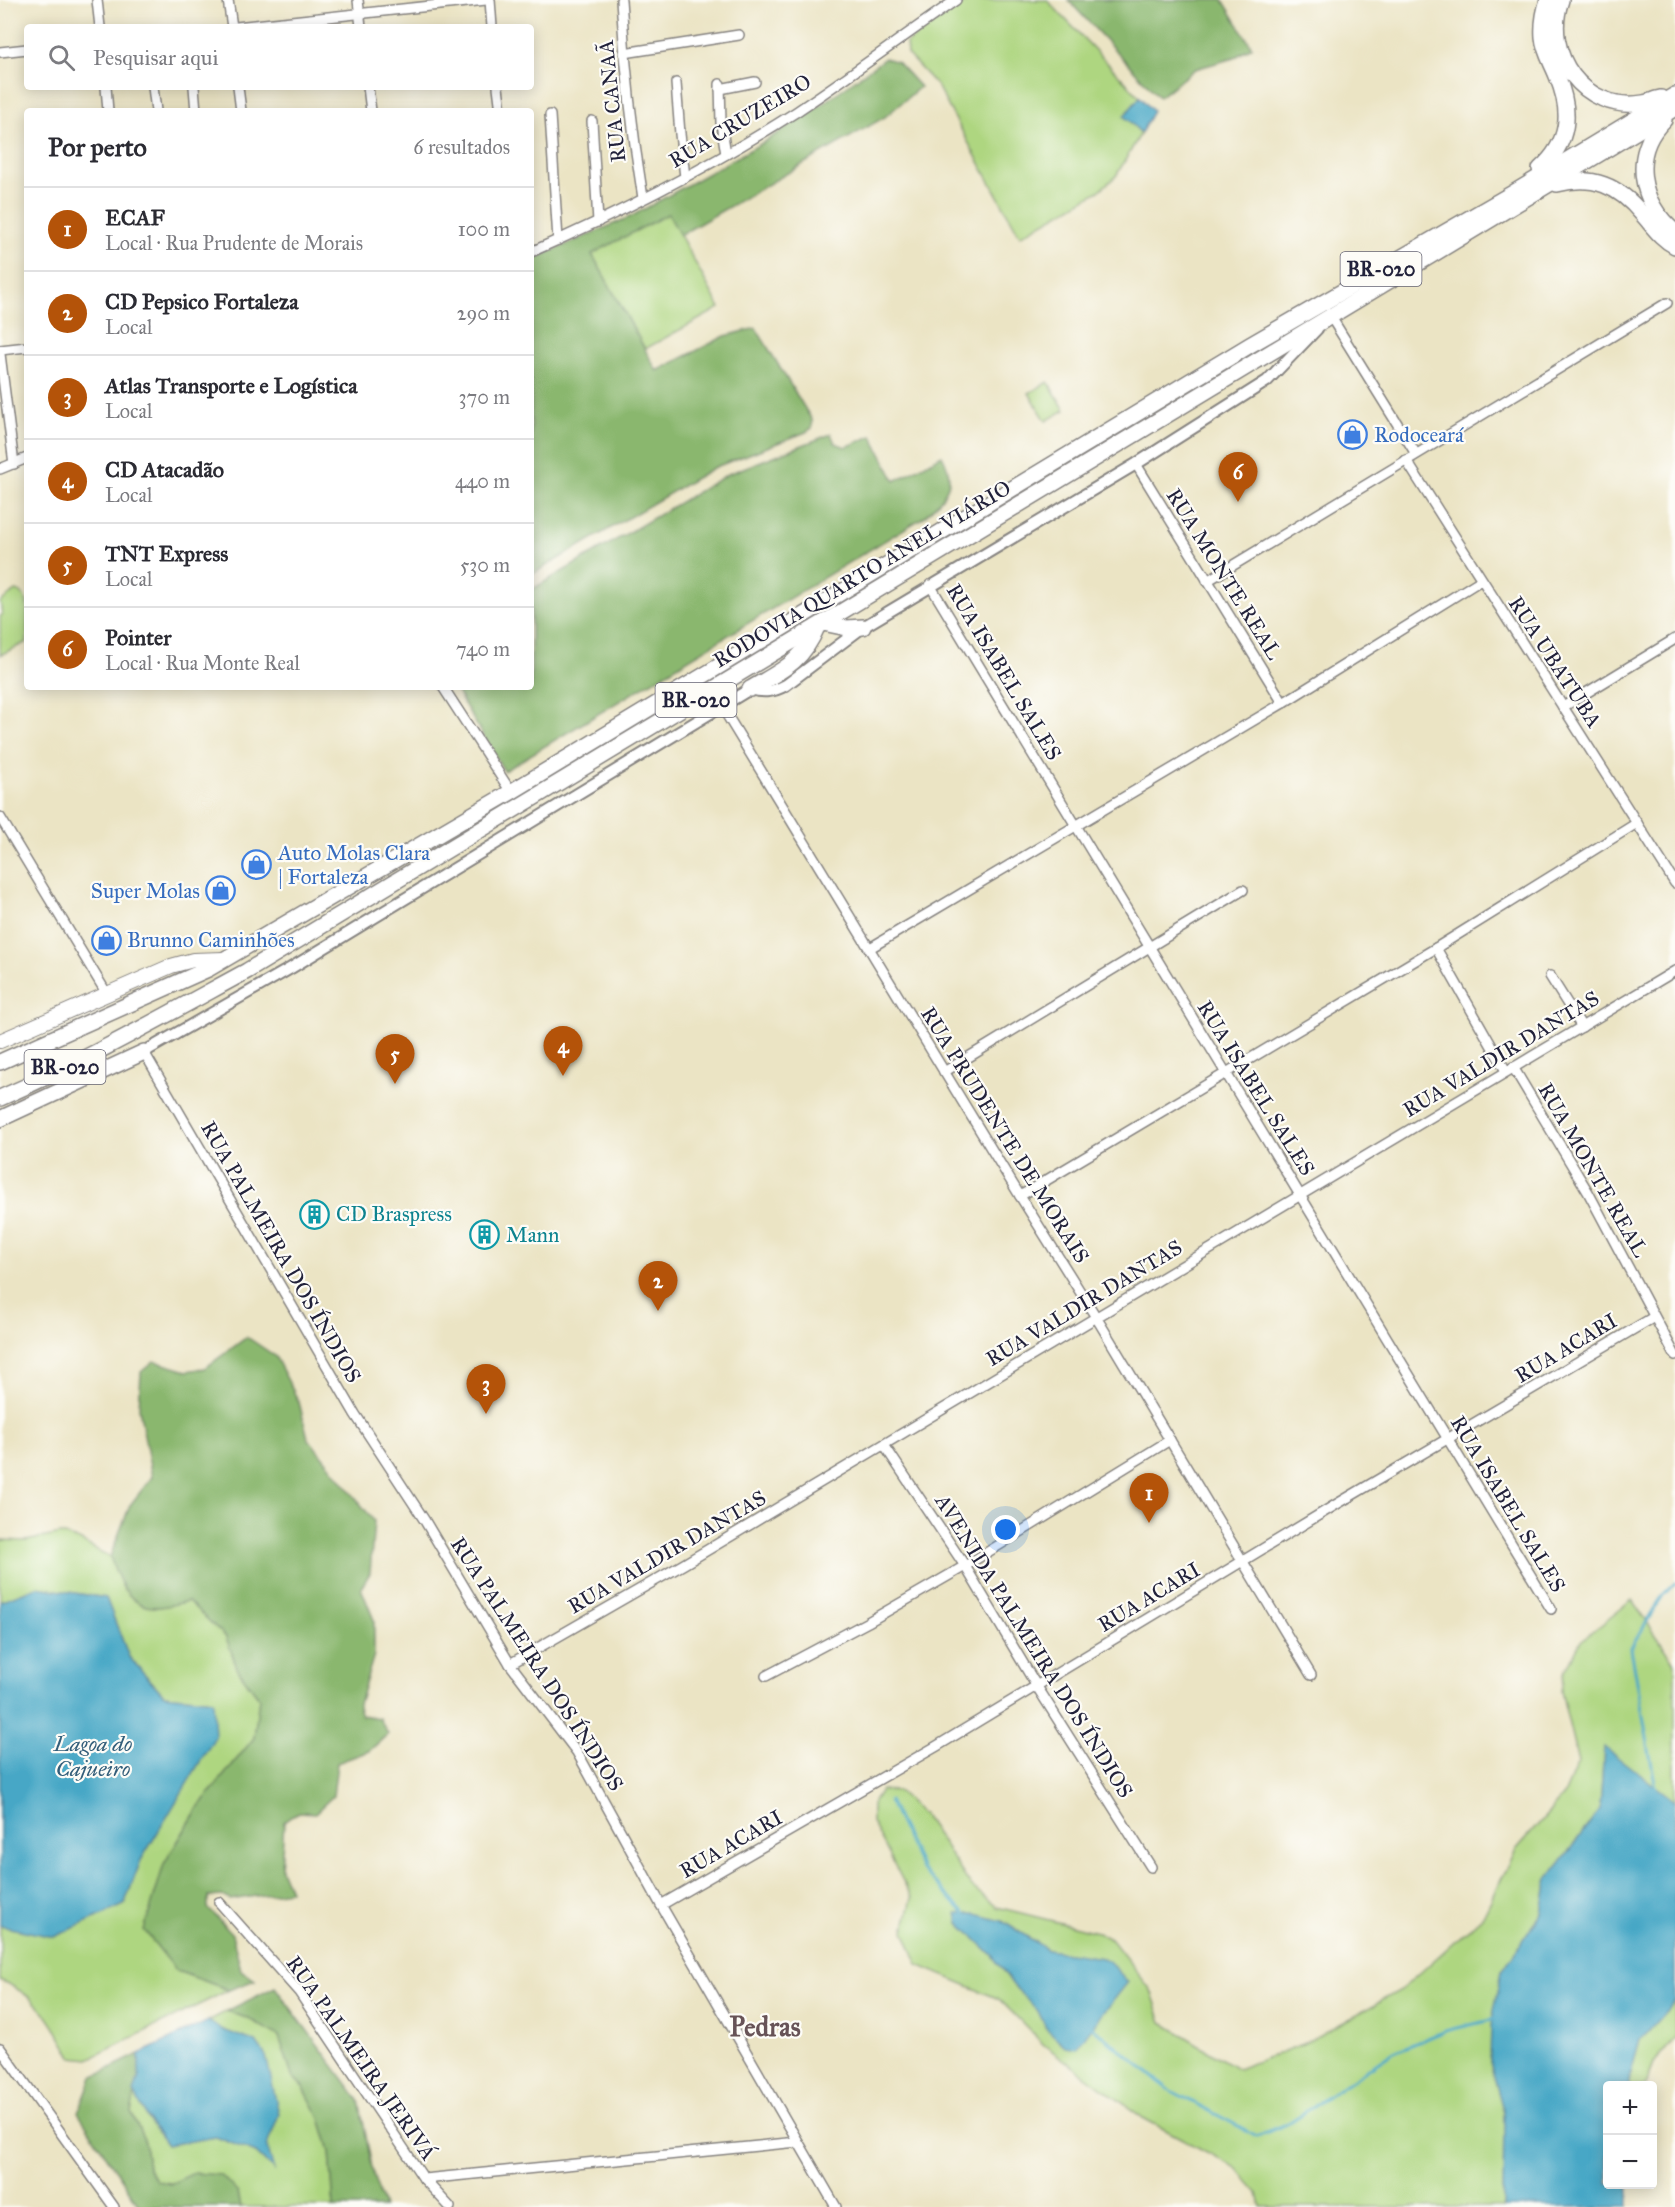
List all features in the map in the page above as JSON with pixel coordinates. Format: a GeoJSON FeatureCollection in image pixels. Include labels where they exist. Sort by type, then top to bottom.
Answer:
{"type":"FeatureCollection","features":[{"type":"Feature","properties":{"kind":"highway"},"geometry":{"type":"LineString","coordinates":[[1516,198],[1551,159],[1565,131],[1567,115],[1564,93],[1543,39],[1542,22],[1548,0]]}},
{"type":"Feature","properties":{"kind":"highway"},"geometry":{"type":"LineString","coordinates":[[1561,0],[1557,12],[1558,48],[1572,76],[1587,89],[1604,99],[1623,103],[1643,103],[1675,94]]}},
{"type":"Feature","properties":{"kind":"highway","name":"RODOVIA QUARTO ANEL VIÁRIO"},"geometry":{"type":"LineString","coordinates":[[0,1098],[130,1034],[247,971],[1329,318],[1675,94]]}},
{"type":"Feature","properties":{"kind":"highway"},"geometry":{"type":"LineString","coordinates":[[1675,108],[1655,129],[1646,145],[1642,167],[1646,192],[1655,211],[1675,232]]}},
{"type":"Feature","properties":{"kind":"highway","name":"RODOVIA QUARTO ANEL VIÁRIO"},"geometry":{"type":"LineString","coordinates":[[0,1062],[208,969],[511,792],[1250,345],[1675,108]]}},
{"type":"Feature","properties":{"kind":"highway"},"geometry":{"type":"LineString","coordinates":[[1516,198],[1575,179],[1596,181],[1628,198],[1657,233],[1675,246]]}},
{"type":"Feature","properties":{"kind":"highway"},"geometry":{"type":"LineString","coordinates":[[750,690],[797,660],[820,625],[863,627]]}},
{"type":"Feature","properties":{"kind":"highway"},"geometry":{"type":"LineString","coordinates":[[116,1011],[130,1034]]}},
{"type":"Feature","properties":{"kind":"highway"},"geometry":{"type":"LineString","coordinates":[[0,1119],[144,1052]]}},
{"type":"Feature","properties":{"kind":"main road","name":"BR-020"},"geometry":{"type":"LineString","coordinates":[[0,1041],[171,966],[193,960],[224,959]]}},
{"type":"Feature","properties":{"kind":"street"},"geometry":{"type":"LineString","coordinates":[[97,0],[100,24]]}},
{"type":"Feature","properties":{"kind":"street"},"geometry":{"type":"LineString","coordinates":[[228,0],[233,24]]}},
{"type":"Feature","properties":{"kind":"street"},"geometry":{"type":"LineString","coordinates":[[358,0],[361,24]]}},
{"type":"Feature","properties":{"kind":"street"},"geometry":{"type":"LineString","coordinates":[[261,24],[488,0],[492,24]]}},
{"type":"Feature","properties":{"kind":"street","name":"RUA CANAÃ"},"geometry":{"type":"LineString","coordinates":[[621,0],[634,144],[643,198]]}},
{"type":"Feature","properties":{"kind":"street","name":"RUA CRUZEIRO"},"geometry":{"type":"LineString","coordinates":[[534,251],[598,222],[726,154],[796,112],[956,0]]}},
{"type":"Feature","properties":{"kind":"street"},"geometry":{"type":"LineString","coordinates":[[624,53],[739,35]]}},
{"type":"Feature","properties":{"kind":"street"},"geometry":{"type":"LineString","coordinates":[[0,52],[24,49]]}},
{"type":"Feature","properties":{"kind":"street"},"geometry":{"type":"LineString","coordinates":[[676,82],[685,177]]}},
{"type":"Feature","properties":{"kind":"street"},"geometry":{"type":"LineString","coordinates":[[726,154],[721,123],[720,87],[756,82]]}},
{"type":"Feature","properties":{"kind":"street"},"geometry":{"type":"LineString","coordinates":[[106,90],[108,108]]}},
{"type":"Feature","properties":{"kind":"street"},"geometry":{"type":"LineString","coordinates":[[153,90],[156,108]]}},
{"type":"Feature","properties":{"kind":"street"},"geometry":{"type":"LineString","coordinates":[[194,90],[196,108]]}},
{"type":"Feature","properties":{"kind":"street"},"geometry":{"type":"LineString","coordinates":[[238,90],[241,108]]}},
{"type":"Feature","properties":{"kind":"street"},"geometry":{"type":"LineString","coordinates":[[368,90],[371,108]]}},
{"type":"Feature","properties":{"kind":"street"},"geometry":{"type":"LineString","coordinates":[[498,90],[501,108]]}},
{"type":"Feature","properties":{"kind":"street"},"geometry":{"type":"LineString","coordinates":[[550,115],[558,240]]}},
{"type":"Feature","properties":{"kind":"street"},"geometry":{"type":"LineString","coordinates":[[592,121],[598,222]]}},
{"type":"Feature","properties":{"kind":"street"},"geometry":{"type":"LineString","coordinates":[[1207,581],[1667,303]]}},
{"type":"Feature","properties":{"kind":"street"},"geometry":{"type":"LineString","coordinates":[[144,1052],[301,962],[722,706],[750,690],[774,691],[786,685],[863,627],[1136,464],[1272,377],[1329,318],[1416,454]]}},
{"type":"Feature","properties":{"kind":"street"},"geometry":{"type":"LineString","coordinates":[[14,464],[0,352],[24,348]]}},
{"type":"Feature","properties":{"kind":"street"},"geometry":{"type":"LineString","coordinates":[[0,469],[24,459]]}},
{"type":"Feature","properties":{"kind":"street","name":"RUA UBATUBA"},"geometry":{"type":"LineString","coordinates":[[1406,460],[1675,883]]}},
{"type":"Feature","properties":{"kind":"street","name":"RUA MONTE REAL"},"geometry":{"type":"LineString","coordinates":[[1136,464],[1282,703]]}},
{"type":"Feature","properties":{"kind":"street"},"geometry":{"type":"LineString","coordinates":[[870,948],[1282,703],[1481,580]]}},
{"type":"Feature","properties":{"kind":"street","name":"RUA ISABEL SALES"},"geometry":{"type":"LineString","coordinates":[[930,585],[1551,1609]]}},
{"type":"Feature","properties":{"kind":"street"},"geometry":{"type":"LineString","coordinates":[[1563,707],[1675,639]]}},
{"type":"Feature","properties":{"kind":"street"},"geometry":{"type":"LineString","coordinates":[[445,690],[511,792]]}},
{"type":"Feature","properties":{"kind":"street","name":"RUA PRUDENTE DE MORAIS"},"geometry":{"type":"LineString","coordinates":[[722,706],[1096,1317],[1311,1675]]}},
{"type":"Feature","properties":{"kind":"street"},"geometry":{"type":"LineString","coordinates":[[0,817],[107,994]]}},
{"type":"Feature","properties":{"kind":"street"},"geometry":{"type":"LineString","coordinates":[[1020,1196],[1436,948],[1637,823]]}},
{"type":"Feature","properties":{"kind":"street"},"geometry":{"type":"LineString","coordinates":[[944,1072],[1243,890]]}},
{"type":"Feature","properties":{"kind":"street","name":"RUA MONTE REAL"},"geometry":{"type":"LineString","coordinates":[[1436,948],[1588,1192],[1675,1355]]}},
{"type":"Feature","properties":{"kind":"street","name":"RUA VALDIR DANTAS"},"geometry":{"type":"LineString","coordinates":[[510,1664],[684,1564],[1675,971]]}},
{"type":"Feature","properties":{"kind":"street"},"geometry":{"type":"LineString","coordinates":[[1550,976],[1582,1027]]}},
{"type":"Feature","properties":{"kind":"street","name":"RUA PALMEIRA DOS ÍNDIOS"},"geometry":{"type":"LineString","coordinates":[[144,1052],[355,1414],[425,1521],[510,1664],[577,1752],[661,1905],[836,2207]]}},
{"type":"Feature","properties":{"kind":"street","name":"RUA ACARI"},"geometry":{"type":"LineString","coordinates":[[661,1905],[937,1746],[1337,1504],[1654,1317]]}},
{"type":"Feature","properties":{"kind":"street"},"geometry":{"type":"LineString","coordinates":[[766,1676],[868,1622],[965,1566],[1170,1440]]}},
{"type":"Feature","properties":{"kind":"street","name":"AVENIDA PALMEIRA DOS ÍNDIOS"},"geometry":{"type":"LineString","coordinates":[[884,1445],[965,1566],[1036,1686],[1151,1867]]}},
{"type":"Feature","properties":{"kind":"street","name":"RUA PALMEIRA JERIVÁ"},"geometry":{"type":"LineString","coordinates":[[219,1902],[299,1992],[424,2179],[450,2207]]}},
{"type":"Feature","properties":{"kind":"street"},"geometry":{"type":"LineString","coordinates":[[0,2048],[114,2207]]}},
{"type":"Feature","properties":{"kind":"street"},"geometry":{"type":"LineString","coordinates":[[424,2179],[798,2142]]}},
{"type":"Feature","properties":{"kind":"green space"},"geometry":{"type":"Polygon","coordinates":[[[968,0],[1047,0],[1140,97],[1124,116],[1141,133],[1116,176],[1099,191],[1020,236],[937,86],[907,54],[906,43],[968,0]]]}},
{"type":"Feature","properties":{"kind":"green space"},"geometry":{"type":"Polygon","coordinates":[[[1068,0],[1223,0],[1252,47],[1234,58],[1195,69],[1159,97],[1068,0]]]}},
{"type":"Feature","properties":{"kind":"green space"},"geometry":{"type":"Polygon","coordinates":[[[885,58],[897,62],[920,87],[885,117],[680,235],[668,214],[592,254],[657,371],[725,336],[756,328],[812,420],[812,428],[713,468],[534,573],[534,259],[632,216],[764,142],[818,107],[885,58]]]}},
{"type":"Feature","properties":{"kind":"green space"},"geometry":{"type":"Polygon","coordinates":[[[668,213],[720,308],[645,349],[592,254],[668,213]]]}},
{"type":"Feature","properties":{"kind":"green space"},"geometry":{"type":"Polygon","coordinates":[[[1048,382],[1065,410],[1046,421],[1029,393],[1048,382]]]}},
{"type":"Feature","properties":{"kind":"green space"},"geometry":{"type":"Polygon","coordinates":[[[831,434],[835,443],[846,447],[872,436],[895,481],[942,455],[947,465],[949,482],[938,503],[924,517],[504,771],[456,690],[534,690],[534,588],[728,474],[831,434]]]}},
{"type":"Feature","properties":{"kind":"green space"},"geometry":{"type":"Polygon","coordinates":[[[16,591],[22,593],[24,597],[24,643],[0,655],[0,616],[2,615],[0,602],[16,591]]]}},
{"type":"Feature","properties":{"kind":"green space"},"geometry":{"type":"Polygon","coordinates":[[[247,1337],[275,1356],[299,1402],[308,1438],[374,1521],[370,1573],[361,1588],[374,1620],[374,1655],[358,1707],[361,1715],[379,1718],[388,1734],[369,1751],[337,1763],[333,1796],[315,1813],[298,1812],[284,1822],[281,1869],[290,1891],[230,1900],[222,1896],[208,1897],[208,1908],[232,1934],[241,1970],[255,1980],[229,1990],[177,1971],[144,1930],[164,1864],[200,1805],[254,1738],[259,1698],[238,1670],[226,1637],[188,1601],[159,1607],[145,1606],[137,1602],[125,1590],[110,1557],[130,1505],[152,1477],[139,1408],[141,1372],[154,1361],[187,1371],[205,1368],[247,1337]]]}},
{"type":"Feature","properties":{"kind":"green space"},"geometry":{"type":"Polygon","coordinates":[[[61,1534],[79,1540],[110,1557],[124,1590],[154,1608],[188,1601],[226,1637],[238,1670],[259,1698],[254,1738],[200,1805],[164,1864],[177,1971],[229,1990],[89,2059],[72,2057],[44,2011],[26,1995],[0,1980],[0,1926],[54,1937],[124,1905],[141,1860],[214,1737],[213,1700],[164,1695],[129,1657],[106,1598],[37,1587],[0,1601],[0,1540],[26,1541],[61,1534]]]}},
{"type":"Feature","properties":{"kind":"green space"},"geometry":{"type":"Polygon","coordinates":[[[1632,1600],[1675,1663],[1675,1801],[1604,1748],[1600,1809],[1548,1879],[1542,1913],[1502,1971],[1490,2062],[1504,2113],[1503,2207],[1261,2207],[1258,2193],[1235,2167],[1143,2118],[1044,2045],[999,1999],[918,1965],[904,1931],[912,1898],[872,1822],[872,1804],[881,1790],[898,1791],[923,1814],[971,1886],[997,1907],[1097,1932],[1112,1940],[1151,1990],[1162,2022],[1238,2069],[1305,2043],[1401,1990],[1483,1916],[1516,1850],[1564,1795],[1578,1762],[1561,1691],[1564,1673],[1581,1641],[1632,1600]],[[1002,1921],[959,1923],[992,1955],[1013,1985],[1038,2011],[1046,2028],[1102,1958],[1048,1950],[1002,1921]]]}},
{"type":"Feature","properties":{"kind":"green space"},"geometry":{"type":"Polygon","coordinates":[[[275,1987],[359,2100],[374,2178],[384,2207],[334,2207],[330,2151],[320,2118],[304,2088],[292,2076],[279,2036],[249,2019],[227,2011],[275,1987]]]}},
{"type":"Feature","properties":{"kind":"green space"},"geometry":{"type":"Polygon","coordinates":[[[1675,2001],[1675,2038],[1654,2064],[1648,2081],[1630,2081],[1640,2040],[1675,2001]]]}},
{"type":"Feature","properties":{"kind":"green space"},"geometry":{"type":"Polygon","coordinates":[[[227,2011],[249,2019],[279,2036],[292,2075],[304,2088],[320,2118],[330,2151],[334,2207],[241,2207],[238,2193],[157,2181],[148,2168],[145,2142],[131,2112],[134,2092],[147,2118],[167,2145],[216,2137],[256,2153],[273,2169],[267,2145],[279,2114],[256,2042],[223,2030],[208,2021],[227,2011]]]}},
{"type":"Feature","properties":{"kind":"green space"},"geometry":{"type":"Polygon","coordinates":[[[139,2054],[139,2076],[131,2112],[145,2142],[148,2169],[157,2181],[170,2184],[194,2173],[221,2175],[238,2193],[241,2207],[140,2207],[78,2113],[92,2077],[139,2054]]]}},
{"type":"Feature","properties":{"kind":"water"},"geometry":{"type":"Polygon","coordinates":[[[1140,97],[1153,111],[1141,133],[1124,116],[1140,97]]]}},
{"type":"Feature","properties":{"kind":"water","name":"Lagoa do Cajueiro"},"geometry":{"type":"Polygon","coordinates":[[[37,1587],[106,1598],[129,1657],[164,1695],[213,1700],[215,1737],[141,1860],[124,1905],[54,1937],[0,1926],[0,1601],[37,1587]]]}},
{"type":"Feature","properties":{"kind":"water"},"geometry":{"type":"Polygon","coordinates":[[[1604,1747],[1675,1801],[1675,2001],[1640,2040],[1630,2081],[1603,2081],[1603,2189],[1628,2189],[1628,2207],[1503,2207],[1504,2113],[1490,2062],[1491,2025],[1502,1971],[1542,1913],[1548,1879],[1600,1809],[1604,1747]]]}},
{"type":"Feature","properties":{"kind":"water"},"geometry":{"type":"Polygon","coordinates":[[[957,1914],[976,1914],[1002,1921],[1048,1950],[1102,1958],[1110,1962],[1128,1982],[1076,2048],[1065,2046],[1046,2028],[1038,2011],[1013,1985],[992,1955],[959,1923],[957,1914]]]}},
{"type":"Feature","properties":{"kind":"water"},"geometry":{"type":"Polygon","coordinates":[[[208,2021],[223,2030],[256,2042],[266,2056],[279,2114],[267,2145],[274,2170],[256,2153],[216,2137],[167,2145],[147,2118],[134,2092],[139,2076],[139,2054],[208,2021]]]}},
{"type":"Feature","properties":{"kind":"waterway"},"geometry":{"type":"LineString","coordinates":[[1656,1789],[1631,1648],[1663,1595],[1675,1583]]}},
{"type":"Feature","properties":{"kind":"waterway"},"geometry":{"type":"LineString","coordinates":[[889,1801],[922,1869],[968,1917]]}},
{"type":"Feature","properties":{"kind":"waterway"},"geometry":{"type":"LineString","coordinates":[[1090,2025],[1168,2089],[1257,2136],[1287,2124],[1394,2052],[1445,2031],[1495,2019]]}},
{"type":"Feature","properties":{"kind":"place","name":"Rodoceará"},"geometry":{"type":"Point","coordinates":[1353,435]}},
{"type":"Feature","properties":{"kind":"place","name":"Pointer"},"geometry":{"type":"Point","coordinates":[1238,502]}},
{"type":"Feature","properties":{"kind":"place","name":"Auto Molas Clara | Fortaleza"},"geometry":{"type":"Point","coordinates":[257,865]}},
{"type":"Feature","properties":{"kind":"place","name":"Super Molas"},"geometry":{"type":"Point","coordinates":[221,891]}},
{"type":"Feature","properties":{"kind":"place","name":"Brunno Caminhões"},"geometry":{"type":"Point","coordinates":[106,940]}},
{"type":"Feature","properties":{"kind":"place","name":"CD Atacadão"},"geometry":{"type":"Point","coordinates":[563,1076]}},
{"type":"Feature","properties":{"kind":"place","name":"TNT Express"},"geometry":{"type":"Point","coordinates":[395,1084]}},
{"type":"Feature","properties":{"kind":"place","name":"CD Braspress"},"geometry":{"type":"Point","coordinates":[315,1214]}},
{"type":"Feature","properties":{"kind":"place","name":"Mann"},"geometry":{"type":"Point","coordinates":[485,1235]}},
{"type":"Feature","properties":{"kind":"place","name":"CD Pepsico Fortaleza"},"geometry":{"type":"Point","coordinates":[658,1311]}},
{"type":"Feature","properties":{"kind":"place","name":"Atlas Transporte e Logística"},"geometry":{"type":"Point","coordinates":[486,1414]}},
{"type":"Feature","properties":{"kind":"place","name":"ECAF"},"geometry":{"type":"Point","coordinates":[1149,1523]}},
{"type":"Feature","properties":{"kind":"district","name":"Pedras"},"geometry":{"type":"Point","coordinates":[765,2027]}}]}
